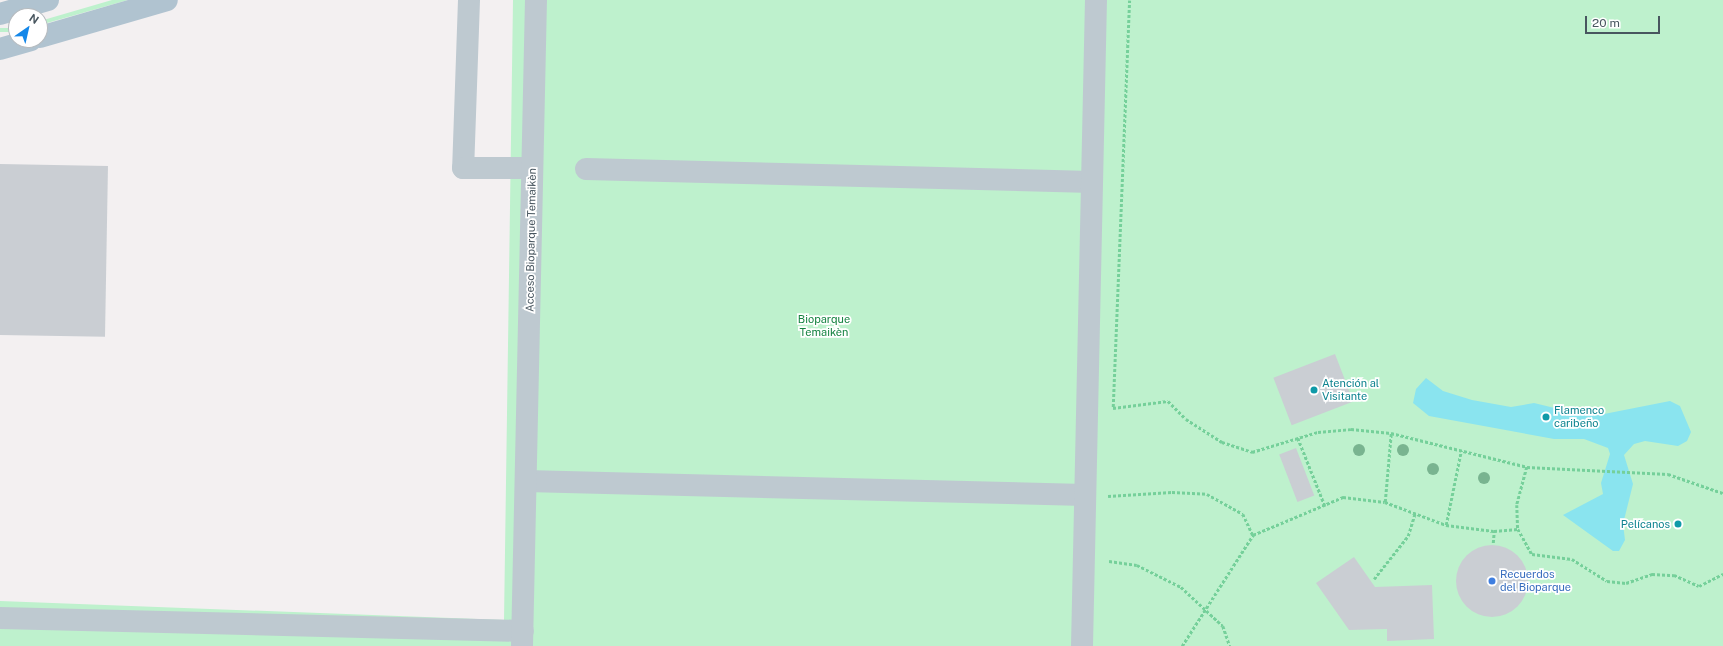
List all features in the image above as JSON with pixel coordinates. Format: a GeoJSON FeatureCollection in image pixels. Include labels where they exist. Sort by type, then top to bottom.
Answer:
{"type":"FeatureCollection","features":[{"type":"Feature","properties":{"kind":"main road"},"geometry":{"type":"LineString","coordinates":[[0,14],[48,0]]}},
{"type":"Feature","properties":{"kind":"main road"},"geometry":{"type":"LineString","coordinates":[[48,35],[167,0]]}},
{"type":"Feature","properties":{"kind":"lane"},"geometry":{"type":"LineString","coordinates":[[469,0],[463,168],[532,168]]}},
{"type":"Feature","properties":{"kind":"lane","name":"Acceso Bioparque Temaikèn"},"geometry":{"type":"LineString","coordinates":[[522,638],[536,0]]}},
{"type":"Feature","properties":{"kind":"lane"},"geometry":{"type":"LineString","coordinates":[[1082,646],[1096,0]]}},
{"type":"Feature","properties":{"kind":"lane"},"geometry":{"type":"LineString","coordinates":[[586,169],[1092,182]]}},
{"type":"Feature","properties":{"kind":"lane"},"geometry":{"type":"LineString","coordinates":[[526,481],[1085,495]]}},
{"type":"Feature","properties":{"kind":"lane"},"geometry":{"type":"LineString","coordinates":[[0,618],[522,638]]}},
{"type":"Feature","properties":{"kind":"path"},"geometry":{"type":"LineString","coordinates":[[1113,415],[1129,0]]}},
{"type":"Feature","properties":{"kind":"path"},"geometry":{"type":"LineString","coordinates":[[1113,408],[1168,401],[1186,419],[1222,442],[1252,452],[1318,432],[1351,429],[1391,433],[1527,467],[1562,466],[1668,474],[1723,493]]}},
{"type":"Feature","properties":{"kind":"path"},"geometry":{"type":"LineString","coordinates":[[1385,502],[1391,433]]}},
{"type":"Feature","properties":{"kind":"path"},"geometry":{"type":"LineString","coordinates":[[1298,438],[1325,506]]}},
{"type":"Feature","properties":{"kind":"path"},"geometry":{"type":"LineString","coordinates":[[1446,525],[1461,451]]}},
{"type":"Feature","properties":{"kind":"path"},"geometry":{"type":"LineString","coordinates":[[1527,467],[1517,505],[1518,529],[1532,554],[1572,560],[1607,582],[1626,583],[1652,574],[1674,575],[1699,586],[1723,574]]}},
{"type":"Feature","properties":{"kind":"path"},"geometry":{"type":"LineString","coordinates":[[1110,503],[1111,489]]}},
{"type":"Feature","properties":{"kind":"path"},"geometry":{"type":"LineString","coordinates":[[1085,495],[1110,496],[1172,492],[1207,494],[1242,514],[1253,534]]}},
{"type":"Feature","properties":{"kind":"path"},"geometry":{"type":"LineString","coordinates":[[1182,646],[1205,607],[1253,534],[1325,506],[1343,497],[1385,502],[1446,525],[1494,531],[1518,529]]}},
{"type":"Feature","properties":{"kind":"path"},"geometry":{"type":"LineString","coordinates":[[1374,579],[1408,536],[1415,513]]}},
{"type":"Feature","properties":{"kind":"path"},"geometry":{"type":"LineString","coordinates":[[1493,543],[1494,531]]}},
{"type":"Feature","properties":{"kind":"path"},"geometry":{"type":"LineString","coordinates":[[1109,554],[1109,569]]}},
{"type":"Feature","properties":{"kind":"path"},"geometry":{"type":"LineString","coordinates":[[1109,561],[1137,565],[1154,572],[1181,587],[1205,607],[1224,626],[1230,646]]}},
{"type":"Feature","properties":{"kind":"green space"},"geometry":{"type":"Polygon","coordinates":[[[112,0],[128,0],[48,23],[48,19],[112,0]]]}},
{"type":"Feature","properties":{"kind":"green space","name":"Bioparque Temaikèn"},"geometry":{"type":"Polygon","coordinates":[[[513,0],[1723,0],[1723,646],[0,646],[0,601],[504,620],[513,0]]]}},
{"type":"Feature","properties":{"kind":"green space"},"geometry":{"type":"Polygon","coordinates":[[[0,28],[8,28],[8,32],[0,32],[0,28]]]}},
{"type":"Feature","properties":{"kind":"water"},"geometry":{"type":"Polygon","coordinates":[[[1426,378],[1443,391],[1472,400],[1511,407],[1534,403],[1575,413],[1599,415],[1670,401],[1680,406],[1691,432],[1687,441],[1678,446],[1645,441],[1634,444],[1624,455],[1633,484],[1623,524],[1625,540],[1619,551],[1613,551],[1563,515],[1603,494],[1601,483],[1610,454],[1608,448],[1584,439],[1554,439],[1429,416],[1413,403],[1416,389],[1426,378]]]}},
{"type":"Feature","properties":{"kind":"building"},"geometry":{"type":"Polygon","coordinates":[[[0,164],[108,166],[105,337],[0,335],[0,164]]]}},
{"type":"Feature","properties":{"kind":"building","name":"Atención al Visitante"},"geometry":{"type":"Polygon","coordinates":[[[1335,354],[1353,402],[1292,425],[1273,378],[1335,354]]]}},
{"type":"Feature","properties":{"kind":"building"},"geometry":{"type":"Polygon","coordinates":[[[1296,448],[1314,496],[1297,502],[1279,454],[1296,448]]]}},
{"type":"Feature","properties":{"kind":"building","name":"Recuerdos del Bioparque"},"geometry":{"type":"Polygon","coordinates":[[[1492,545],[1512,551],[1522,561],[1528,581],[1522,601],[1512,611],[1492,617],[1472,611],[1462,601],[1456,581],[1462,561],[1472,551],[1492,545]]]}},
{"type":"Feature","properties":{"kind":"building"},"geometry":{"type":"Polygon","coordinates":[[[1354,557],[1375,587],[1432,585],[1434,639],[1387,641],[1387,629],[1349,630],[1316,583],[1354,557]]]}},
{"type":"Feature","properties":{"kind":"place","name":"Atención al Visitante"},"geometry":{"type":"Point","coordinates":[1314,390]}},
{"type":"Feature","properties":{"kind":"place","name":"Flamenco caribeño"},"geometry":{"type":"Point","coordinates":[1546,417]}},
{"type":"Feature","properties":{"kind":"place","name":"Pelícanos"},"geometry":{"type":"Point","coordinates":[1678,524]}},
{"type":"Feature","properties":{"kind":"place","name":"Recuerdos del Bioparque"},"geometry":{"type":"Point","coordinates":[1492,581]}}]}
